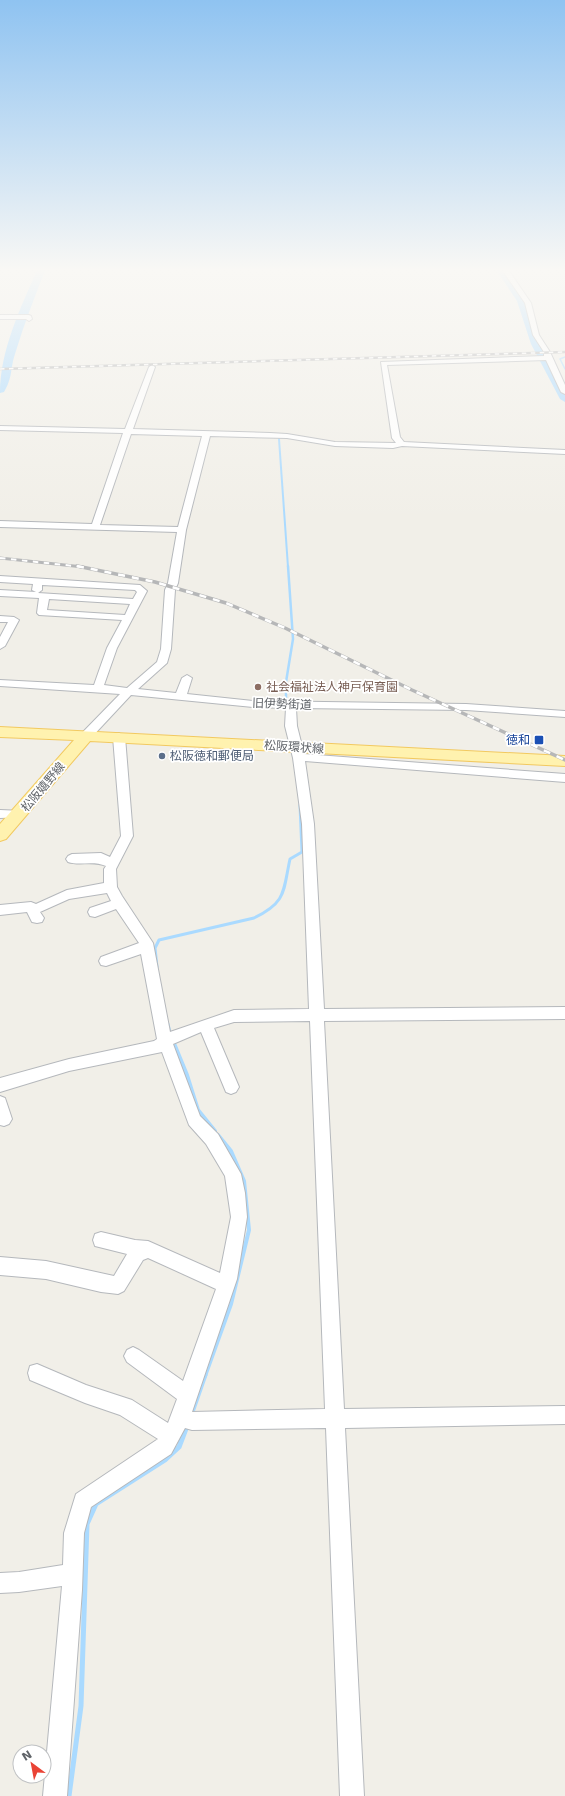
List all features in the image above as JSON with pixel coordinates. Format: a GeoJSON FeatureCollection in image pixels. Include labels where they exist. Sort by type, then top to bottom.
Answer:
{"type":"FeatureCollection","features":[{"type":"Feature","properties":{"kind":"main road","name":"松阪環状線"},"geometry":{"type":"LineString","coordinates":[[0,732],[84,737],[120,737],[297,753],[565,762]]}},
{"type":"Feature","properties":{"kind":"main road","name":"松阪嬉野線"},"geometry":{"type":"LineString","coordinates":[[0,836],[84,737]]}},
{"type":"Feature","properties":{"kind":"street"},"geometry":{"type":"LineString","coordinates":[[547,352],[546,355],[565,392]]}},
{"type":"Feature","properties":{"kind":"street"},"geometry":{"type":"LineString","coordinates":[[402,444],[396,438],[383,364],[548,358]]}},
{"type":"Feature","properties":{"kind":"street"},"geometry":{"type":"LineString","coordinates":[[96,527],[128,431],[152,367]]}},
{"type":"Feature","properties":{"kind":"street"},"geometry":{"type":"LineString","coordinates":[[0,428],[286,436],[335,444],[393,446],[402,444],[409,446],[565,452]]}},
{"type":"Feature","properties":{"kind":"street"},"geometry":{"type":"LineString","coordinates":[[84,737],[128,692],[162,663],[165,654],[170,590],[182,530],[207,433]]}},
{"type":"Feature","properties":{"kind":"street"},"geometry":{"type":"LineString","coordinates":[[0,524],[182,530]]}},
{"type":"Feature","properties":{"kind":"street"},"geometry":{"type":"LineString","coordinates":[[0,579],[137,587],[142,590],[112,648],[98,688]]}},
{"type":"Feature","properties":{"kind":"street"},"geometry":{"type":"LineString","coordinates":[[38,582],[42,613],[115,616],[127,618]]}},
{"type":"Feature","properties":{"kind":"street"},"geometry":{"type":"LineString","coordinates":[[0,593],[39,597],[136,602]]}},
{"type":"Feature","properties":{"kind":"street"},"geometry":{"type":"LineString","coordinates":[[0,619],[14,620],[0,645]]}},
{"type":"Feature","properties":{"kind":"street"},"geometry":{"type":"LineString","coordinates":[[180,697],[187,678]]}},
{"type":"Feature","properties":{"kind":"street","name":"旧伊勢街道"},"geometry":{"type":"LineString","coordinates":[[0,683],[98,688],[253,704],[466,707],[565,714]]}},
{"type":"Feature","properties":{"kind":"street"},"geometry":{"type":"LineString","coordinates":[[291,705],[291,726],[297,753],[300,800],[308,824],[352,1796]]}},
{"type":"Feature","properties":{"kind":"street"},"geometry":{"type":"LineString","coordinates":[[55,1796],[72,1590],[74,1533],[83,1501],[164,1447],[171,1436],[180,1417],[228,1280],[239,1217],[237,1193],[233,1174],[212,1139],[194,1120],[165,1041],[154,995],[147,946],[119,903],[110,886],[110,868],[127,836],[121,776],[120,737]]}},
{"type":"Feature","properties":{"kind":"street"},"geometry":{"type":"LineString","coordinates":[[297,753],[332,758],[565,778]]}},
{"type":"Feature","properties":{"kind":"street"},"geometry":{"type":"LineString","coordinates":[[0,814],[19,814]]}},
{"type":"Feature","properties":{"kind":"street"},"geometry":{"type":"LineString","coordinates":[[72,859],[101,858],[112,864]]}},
{"type":"Feature","properties":{"kind":"street"},"geometry":{"type":"LineString","coordinates":[[0,910],[31,907],[39,912],[67,895],[110,886]]}},
{"type":"Feature","properties":{"kind":"street"},"geometry":{"type":"LineString","coordinates":[[95,912],[119,903]]}},
{"type":"Feature","properties":{"kind":"street"},"geometry":{"type":"LineString","coordinates":[[106,961],[147,946]]}},
{"type":"Feature","properties":{"kind":"street"},"geometry":{"type":"LineString","coordinates":[[0,1085],[69,1064],[158,1047],[165,1041],[205,1025],[234,1016],[565,1013]]}},
{"type":"Feature","properties":{"kind":"street"},"geometry":{"type":"LineString","coordinates":[[205,1025],[231,1087]]}},
{"type":"Feature","properties":{"kind":"street"},"geometry":{"type":"LineString","coordinates":[[0,1103],[4,1119]]}},
{"type":"Feature","properties":{"kind":"street"},"geometry":{"type":"LineString","coordinates":[[101,1240],[135,1248],[148,1249],[221,1282],[228,1280]]}},
{"type":"Feature","properties":{"kind":"street"},"geometry":{"type":"LineString","coordinates":[[0,1266],[46,1270],[102,1283],[118,1285],[137,1254],[148,1249]]}},
{"type":"Feature","properties":{"kind":"street"},"geometry":{"type":"LineString","coordinates":[[133,1356],[188,1395]]}},
{"type":"Feature","properties":{"kind":"street"},"geometry":{"type":"LineString","coordinates":[[37,1373],[85,1394],[125,1407],[171,1436]]}},
{"type":"Feature","properties":{"kind":"street"},"geometry":{"type":"LineString","coordinates":[[180,1417],[192,1422],[565,1415]]}},
{"type":"Feature","properties":{"kind":"street"},"geometry":{"type":"LineString","coordinates":[[0,1583],[19,1582],[72,1574]]}},
{"type":"Feature","properties":{"kind":"waterway"},"geometry":{"type":"LineString","coordinates":[[0,390],[6,379],[11,352]]}},
{"type":"Feature","properties":{"kind":"waterway"},"geometry":{"type":"LineString","coordinates":[[540,352],[565,399]]}},
{"type":"Feature","properties":{"kind":"waterway"},"geometry":{"type":"LineString","coordinates":[[565,357],[560,359],[565,369]]}},
{"type":"Feature","properties":{"kind":"waterway"},"geometry":{"type":"LineString","coordinates":[[279,439],[288,567]]}},
{"type":"Feature","properties":{"kind":"waterway"},"geometry":{"type":"LineString","coordinates":[[286,704],[286,682],[293,639],[288,566]]}},
{"type":"Feature","properties":{"kind":"waterway"},"geometry":{"type":"LineString","coordinates":[[157,967],[155,948],[159,940],[254,918],[273,907],[282,894],[290,859],[302,852],[300,805]]}},
{"type":"Feature","properties":{"kind":"waterway"},"geometry":{"type":"LineString","coordinates":[[168,1024],[171,1036]]}},
{"type":"Feature","properties":{"kind":"waterway"},"geometry":{"type":"LineString","coordinates":[[173,1041],[187,1075],[198,1110],[215,1131]]}},
{"type":"Feature","properties":{"kind":"waterway"},"geometry":{"type":"LineString","coordinates":[[205,1376],[231,1304],[249,1230],[244,1181],[231,1151],[218,1135]]}},
{"type":"Feature","properties":{"kind":"waterway"},"geometry":{"type":"LineString","coordinates":[[191,1415],[205,1375]]}},
{"type":"Feature","properties":{"kind":"waterway"},"geometry":{"type":"LineString","coordinates":[[69,1796],[81,1706],[87,1524],[96,1504],[165,1460],[179,1447],[187,1426]]}},
{"type":"Feature","properties":{"kind":"railway"},"geometry":{"type":"LineString","coordinates":[[0,369],[565,352]]}},
{"type":"Feature","properties":{"kind":"railway"},"geometry":{"type":"LineString","coordinates":[[0,558],[81,567]]}},
{"type":"Feature","properties":{"kind":"railway"},"geometry":{"type":"LineString","coordinates":[[81,567],[155,582],[226,603],[285,628],[412,690],[565,760]]}},
{"type":"Feature","properties":{"kind":"place","name":"社会福祉法人神戸保育園"},"geometry":{"type":"Point","coordinates":[258,687]}},
{"type":"Feature","properties":{"kind":"place","name":"徳和"},"geometry":{"type":"Point","coordinates":[539,740]}},
{"type":"Feature","properties":{"kind":"place","name":"松阪徳和郵便局"},"geometry":{"type":"Point","coordinates":[162,756]}}]}
